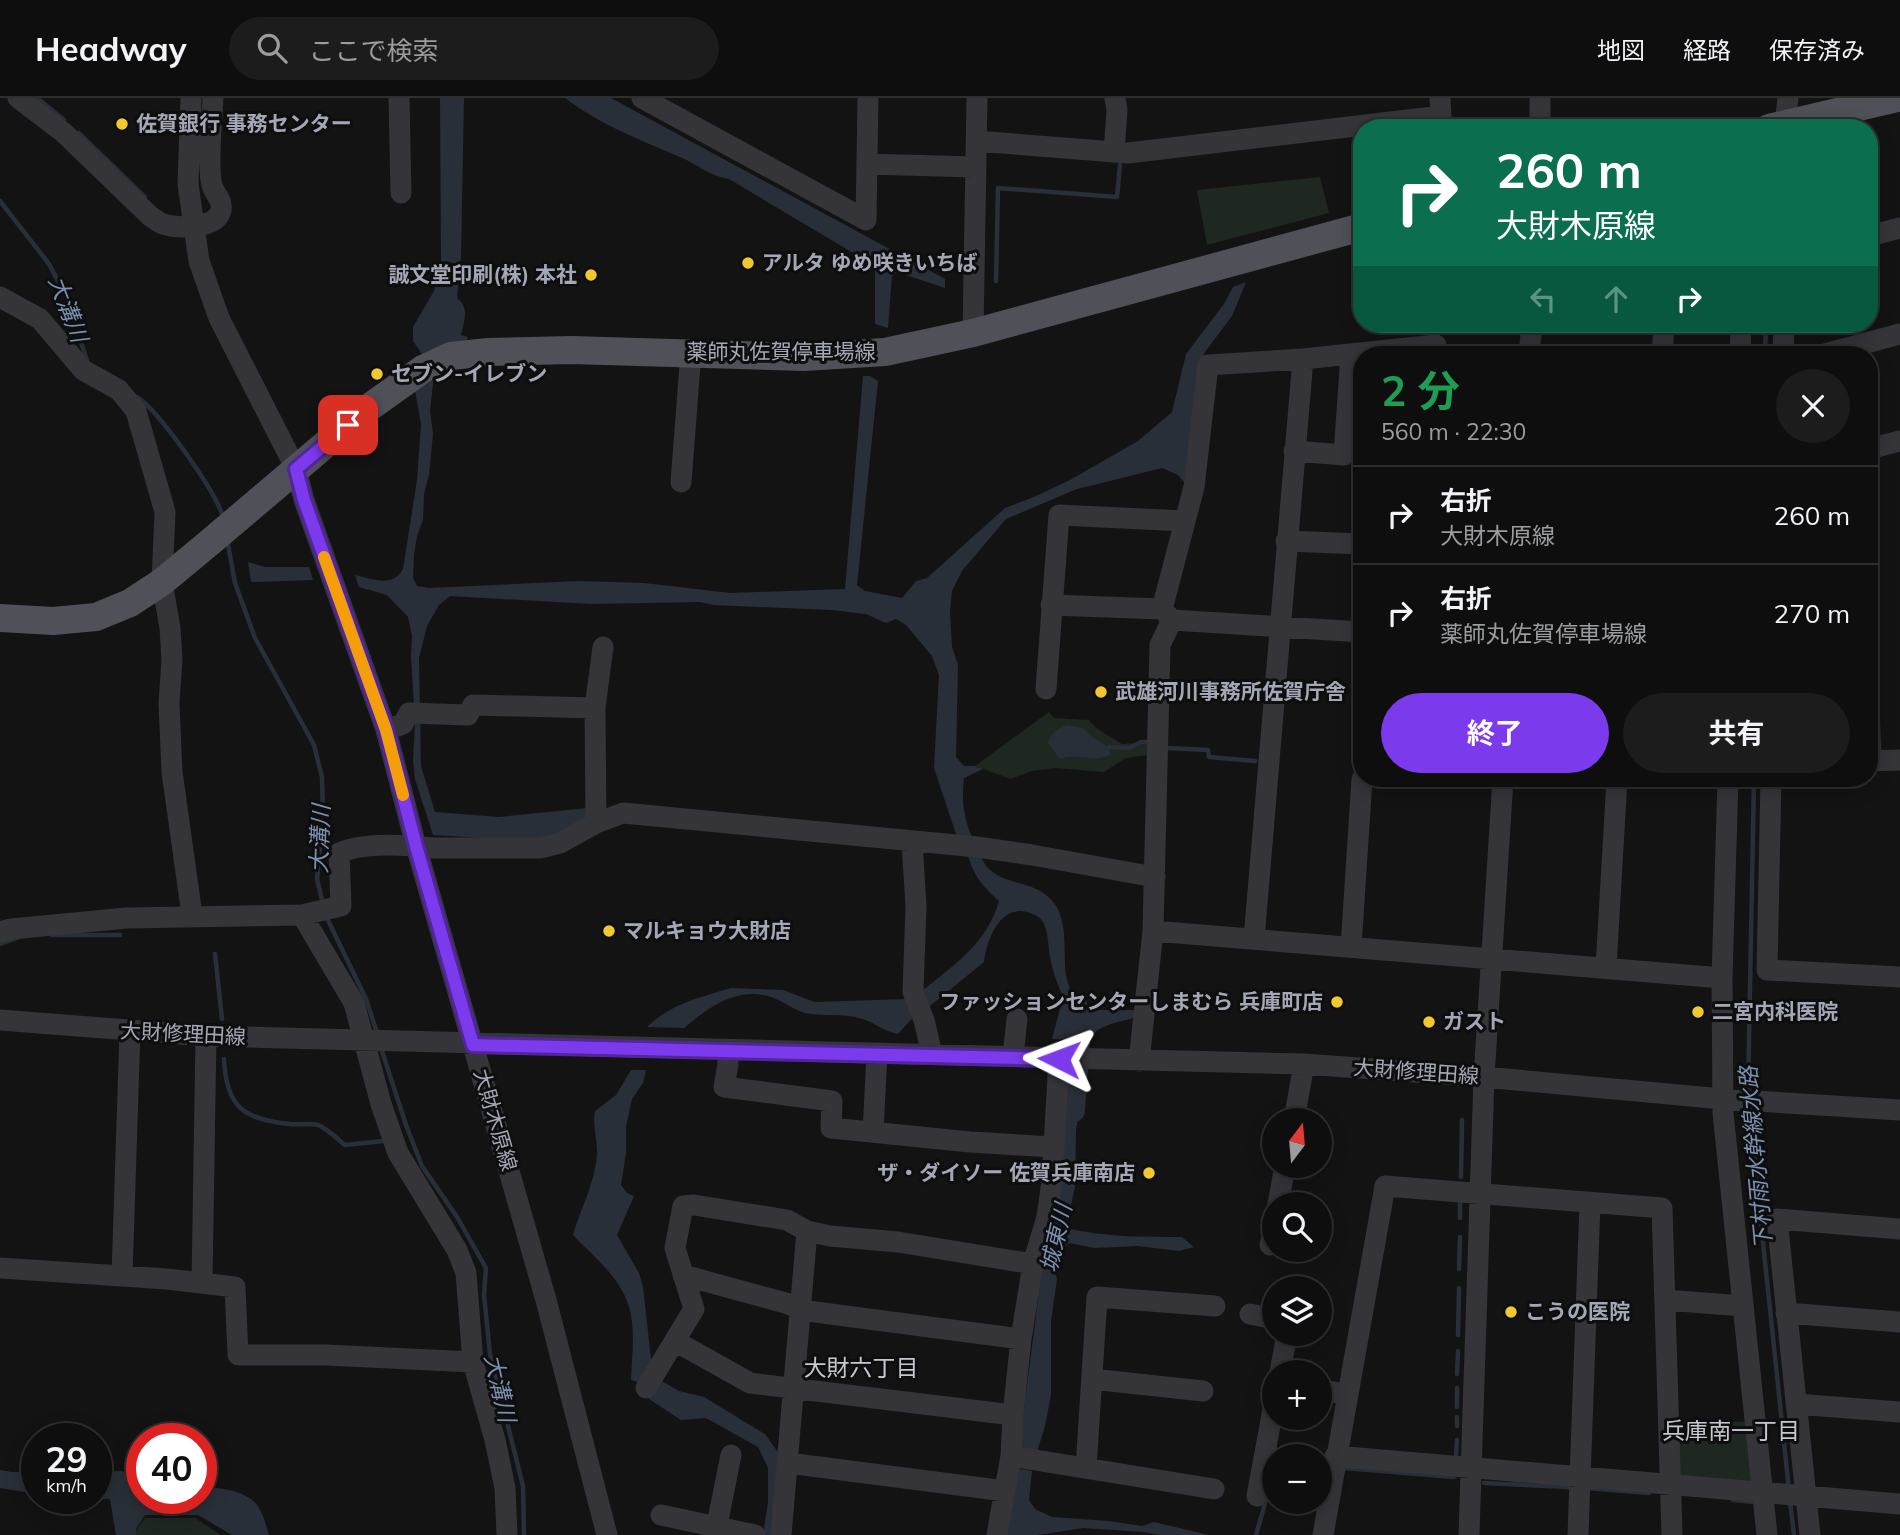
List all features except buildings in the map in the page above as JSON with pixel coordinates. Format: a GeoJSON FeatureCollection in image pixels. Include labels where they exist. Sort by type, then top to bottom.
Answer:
{"type":"FeatureCollection","features":[{"type":"Feature","properties":{"kind":"main road"},"geometry":{"type":"LineString","coordinates":[[1781,117],[1897,98]]}},
{"type":"Feature","properties":{"kind":"main road","name":"薬師丸佐賀停車場線"},"geometry":{"type":"LineString","coordinates":[[162,582],[404,381],[422,369],[451,356],[488,352],[571,350],[804,357],[859,355],[919,346],[973,333],[1353,230]]}},
{"type":"Feature","properties":{"kind":"main road"},"geometry":{"type":"LineString","coordinates":[[0,618],[54,621],[96,617],[130,603],[162,582]]}},
{"type":"Feature","properties":{"kind":"street"},"geometry":{"type":"LineString","coordinates":[[18,98],[64,133],[149,215],[162,224],[193,225],[216,219],[220,212],[219,198],[211,182],[213,98]]}},
{"type":"Feature","properties":{"kind":"street","name":"大財木原線"},"geometry":{"type":"LineString","coordinates":[[191,98],[188,184],[199,261],[219,318],[296,469],[304,500],[386,730],[416,846],[546,1300],[607,1535]]}},
{"type":"Feature","properties":{"kind":"street"},"geometry":{"type":"LineString","coordinates":[[399,98],[401,193]]}},
{"type":"Feature","properties":{"kind":"street"},"geometry":{"type":"LineString","coordinates":[[642,98],[681,108],[866,220],[868,98]]}},
{"type":"Feature","properties":{"kind":"street"},"geometry":{"type":"LineString","coordinates":[[973,333],[977,98]]}},
{"type":"Feature","properties":{"kind":"street"},"geometry":{"type":"LineString","coordinates":[[1114,153],[1117,110],[1115,98]]}},
{"type":"Feature","properties":{"kind":"street"},"geometry":{"type":"LineString","coordinates":[[1540,98],[1540,119]]}},
{"type":"Feature","properties":{"kind":"street"},"geometry":{"type":"LineString","coordinates":[[1398,119],[1440,114]]}},
{"type":"Feature","properties":{"kind":"street"},"geometry":{"type":"LineString","coordinates":[[976,141],[1114,153],[1353,124]]}},
{"type":"Feature","properties":{"kind":"street"},"geometry":{"type":"LineString","coordinates":[[867,164],[975,167]]}},
{"type":"Feature","properties":{"kind":"street"},"geometry":{"type":"LineString","coordinates":[[1878,234],[1900,228]]}},
{"type":"Feature","properties":{"kind":"street"},"geometry":{"type":"LineString","coordinates":[[0,298],[40,319],[83,370],[119,390],[136,411],[165,512],[162,582],[172,660],[169,703],[172,772],[192,915]]}},
{"type":"Feature","properties":{"kind":"street"},"geometry":{"type":"LineString","coordinates":[[1855,346],[1900,334]]}},
{"type":"Feature","properties":{"kind":"street"},"geometry":{"type":"LineString","coordinates":[[681,482],[691,352]]}},
{"type":"Feature","properties":{"kind":"street"},"geometry":{"type":"LineString","coordinates":[[1139,1060],[1153,931],[1160,645],[1194,487],[1208,365],[1352,354],[1344,455],[1294,451]]}},
{"type":"Feature","properties":{"kind":"street"},"geometry":{"type":"LineString","coordinates":[[1254,939],[1303,359]]}},
{"type":"Feature","properties":{"kind":"street"},"geometry":{"type":"LineString","coordinates":[[1878,447],[1900,441]]}},
{"type":"Feature","properties":{"kind":"street"},"geometry":{"type":"LineString","coordinates":[[1046,689],[1059,515],[1185,521]]}},
{"type":"Feature","properties":{"kind":"street"},"geometry":{"type":"LineString","coordinates":[[1286,541],[1353,544]]}},
{"type":"Feature","properties":{"kind":"street"},"geometry":{"type":"LineString","coordinates":[[1051,605],[1353,631]]}},
{"type":"Feature","properties":{"kind":"street"},"geometry":{"type":"LineString","coordinates":[[596,823],[595,708],[603,647]]}},
{"type":"Feature","properties":{"kind":"street"},"geometry":{"type":"LineString","coordinates":[[386,730],[403,724],[409,713],[468,715],[473,705],[595,708]]}},
{"type":"Feature","properties":{"kind":"street"},"geometry":{"type":"LineString","coordinates":[[1878,761],[1900,760]]}},
{"type":"Feature","properties":{"kind":"street"},"geometry":{"type":"LineString","coordinates":[[1351,947],[1361,787]]}},
{"type":"Feature","properties":{"kind":"street"},"geometry":{"type":"LineString","coordinates":[[1469,1535],[1484,1077],[1503,787]]}},
{"type":"Feature","properties":{"kind":"street"},"geometry":{"type":"LineString","coordinates":[[1606,967],[1617,787]]}},
{"type":"Feature","properties":{"kind":"street"},"geometry":{"type":"LineString","coordinates":[[1728,787],[1722,978],[1740,1100],[1743,1306],[1768,1493],[1767,1535]]}},
{"type":"Feature","properties":{"kind":"street"},"geometry":{"type":"LineString","coordinates":[[1772,787],[1766,970],[1900,976]]}},
{"type":"Feature","properties":{"kind":"street"},"geometry":{"type":"LineString","coordinates":[[0,932],[127,918],[302,915],[341,906],[339,853],[352,848],[416,846],[540,849],[560,843],[596,823],[623,813],[969,847],[1032,855],[1155,877]]}},
{"type":"Feature","properties":{"kind":"street"},"geometry":{"type":"LineString","coordinates":[[912,842],[916,906],[913,992],[924,1020],[932,1054]]}},
{"type":"Feature","properties":{"kind":"street"},"geometry":{"type":"LineString","coordinates":[[302,915],[354,1003],[381,1104],[398,1153],[457,1250],[466,1273],[473,1362],[495,1440],[505,1488],[507,1535]]}},
{"type":"Feature","properties":{"kind":"street"},"geometry":{"type":"LineString","coordinates":[[1153,931],[1722,978]]}},
{"type":"Feature","properties":{"kind":"street"},"geometry":{"type":"LineString","coordinates":[[1013,1056],[1017,1019]]}},
{"type":"Feature","properties":{"kind":"street","name":"大財修理田線"},"geometry":{"type":"LineString","coordinates":[[0,1020],[206,1037],[473,1045]]}},
{"type":"Feature","properties":{"kind":"street"},"geometry":{"type":"LineString","coordinates":[[122,1275],[130,1031]]}},
{"type":"Feature","properties":{"kind":"street"},"geometry":{"type":"LineString","coordinates":[[202,1283],[206,1037]]}},
{"type":"Feature","properties":{"kind":"street"},"geometry":{"type":"LineString","coordinates":[[473,1045],[1059,1059],[1046,1217],[1033,1264],[1021,1339],[1011,1456],[997,1535]]}},
{"type":"Feature","properties":{"kind":"street"},"geometry":{"type":"LineString","coordinates":[[727,1050],[724,1087],[832,1101],[831,1128],[1053,1147]]}},
{"type":"Feature","properties":{"kind":"street"},"geometry":{"type":"LineString","coordinates":[[873,1132],[877,1053]]}},
{"type":"Feature","properties":{"kind":"street","name":"大財修理田線"},"geometry":{"type":"LineString","coordinates":[[1059,1059],[1304,1064],[1740,1100],[1900,1110]]}},
{"type":"Feature","properties":{"kind":"street"},"geometry":{"type":"LineString","coordinates":[[1296,1108],[1304,1064]]}},
{"type":"Feature","properties":{"kind":"street"},"geometry":{"type":"LineString","coordinates":[[1323,1535],[1385,1186],[1662,1208],[1672,1535]]}},
{"type":"Feature","properties":{"kind":"street"},"geometry":{"type":"LineString","coordinates":[[1578,1535],[1590,1202]]}},
{"type":"Feature","properties":{"kind":"street"},"geometry":{"type":"LineString","coordinates":[[646,1388],[694,1309],[675,1248],[683,1206],[694,1205],[787,1220],[807,1231],[830,1236],[898,1242],[1033,1264]]}},
{"type":"Feature","properties":{"kind":"street"},"geometry":{"type":"LineString","coordinates":[[1810,1535],[1802,1496],[1796,1404],[1777,1219],[1900,1229]]}},
{"type":"Feature","properties":{"kind":"street"},"geometry":{"type":"LineString","coordinates":[[781,1535],[807,1231]]}},
{"type":"Feature","properties":{"kind":"street"},"geometry":{"type":"LineString","coordinates":[[0,1268],[122,1275],[235,1287],[238,1355],[326,1355],[473,1362]]}},
{"type":"Feature","properties":{"kind":"street"},"geometry":{"type":"LineString","coordinates":[[683,1275],[789,1304],[800,1310],[1021,1339]]}},
{"type":"Feature","properties":{"kind":"street"},"geometry":{"type":"LineString","coordinates":[[1086,1468],[1097,1297],[1215,1306]]}},
{"type":"Feature","properties":{"kind":"street"},"geometry":{"type":"LineString","coordinates":[[1665,1300],[1743,1306]]}},
{"type":"Feature","properties":{"kind":"street"},"geometry":{"type":"LineString","coordinates":[[1786,1313],[1900,1322]]}},
{"type":"Feature","properties":{"kind":"street"},"geometry":{"type":"LineString","coordinates":[[1250,1314],[1262,1316]]}},
{"type":"Feature","properties":{"kind":"street"},"geometry":{"type":"LineString","coordinates":[[674,1341],[750,1383],[1013,1415]]}},
{"type":"Feature","properties":{"kind":"street"},"geometry":{"type":"LineString","coordinates":[[1092,1379],[1203,1391]]}},
{"type":"Feature","properties":{"kind":"street"},"geometry":{"type":"LineString","coordinates":[[1332,1392],[1346,1395]]}},
{"type":"Feature","properties":{"kind":"street"},"geometry":{"type":"LineString","coordinates":[[1796,1404],[1900,1412]]}},
{"type":"Feature","properties":{"kind":"street"},"geometry":{"type":"LineString","coordinates":[[1257,1496],[1269,1430]]}},
{"type":"Feature","properties":{"kind":"street"},"geometry":{"type":"LineString","coordinates":[[715,1531],[731,1455]]}},
{"type":"Feature","properties":{"kind":"street"},"geometry":{"type":"LineString","coordinates":[[1011,1456],[1214,1489]]}},
{"type":"Feature","properties":{"kind":"street"},"geometry":{"type":"LineString","coordinates":[[1335,1456],[1900,1504]]}},
{"type":"Feature","properties":{"kind":"street"},"geometry":{"type":"LineString","coordinates":[[788,1463],[1005,1490]]}},
{"type":"Feature","properties":{"kind":"street"},"geometry":{"type":"LineString","coordinates":[[660,1515],[715,1531],[755,1535]]}},
{"type":"Feature","properties":{"kind":"shaded area"},"geometry":{"type":"Polygon","coordinates":[[[1320,177],[1329,213],[1207,245],[1197,190],[1320,177]]]}},
{"type":"Feature","properties":{"kind":"shaded area"},"geometry":{"type":"Polygon","coordinates":[[[1049,712],[1054,718],[1089,720],[1096,728],[1122,744],[1152,742],[1157,754],[1126,758],[1104,772],[1055,768],[1032,771],[1011,779],[975,766],[1049,712]]]}},
{"type":"Feature","properties":{"kind":"shaded area"},"geometry":{"type":"Polygon","coordinates":[[[1674,1420],[1751,1422],[1756,1485],[1676,1480],[1674,1420]]]}},
{"type":"Feature","properties":{"kind":"shaded area"},"geometry":{"type":"Polygon","coordinates":[[[145,1518],[195,1518],[221,1535],[136,1535],[136,1530],[145,1518]]]}},
{"type":"Feature","properties":{"kind":"water"},"geometry":{"type":"Polygon","coordinates":[[[440,98],[464,98],[461,258],[457,298],[465,310],[461,335],[468,337],[466,342],[424,357],[413,341],[413,327],[434,291],[441,262],[440,98]]]}},
{"type":"Feature","properties":{"kind":"water"},"geometry":{"type":"Polygon","coordinates":[[[565,98],[611,98],[945,279],[945,288],[897,272],[892,276],[888,328],[875,324],[875,266],[729,179],[621,131],[565,98]]]}},
{"type":"Feature","properties":{"kind":"water"},"geometry":{"type":"Polygon","coordinates":[[[1246,282],[1232,316],[1201,361],[1188,487],[1178,475],[1162,468],[1077,489],[1006,519],[962,571],[952,591],[952,647],[958,665],[956,757],[964,766],[983,769],[964,778],[964,810],[974,842],[958,840],[934,768],[939,675],[932,656],[906,625],[896,619],[886,623],[866,614],[832,610],[713,605],[700,602],[592,604],[450,596],[439,605],[427,626],[419,658],[421,766],[435,812],[499,817],[588,808],[591,815],[564,835],[537,841],[433,835],[415,779],[412,636],[408,617],[387,595],[359,587],[355,575],[382,581],[394,579],[403,569],[417,480],[421,424],[414,385],[434,374],[430,411],[433,434],[429,475],[424,494],[423,520],[414,554],[413,578],[417,586],[429,588],[580,581],[644,583],[731,593],[845,589],[863,376],[870,376],[878,381],[857,585],[865,591],[902,598],[916,581],[927,578],[1005,508],[1070,480],[1138,441],[1172,412],[1186,354],[1224,304],[1233,287],[1246,282]]]}},
{"type":"Feature","properties":{"kind":"water"},"geometry":{"type":"Polygon","coordinates":[[[248,562],[265,567],[309,567],[313,580],[251,582],[248,562]]]}},
{"type":"Feature","properties":{"kind":"water"},"geometry":{"type":"Polygon","coordinates":[[[1067,725],[1085,729],[1106,746],[1111,754],[1099,758],[1060,759],[1048,743],[1055,732],[1067,725]]]}},
{"type":"Feature","properties":{"kind":"water"},"geometry":{"type":"Polygon","coordinates":[[[967,852],[978,853],[995,874],[1040,891],[1056,906],[1064,931],[1067,979],[1078,1005],[1091,1010],[1138,1010],[1133,1018],[1096,1031],[1088,1041],[1052,1039],[1060,1009],[1065,1003],[1052,967],[1046,928],[1037,916],[1017,911],[1002,919],[996,926],[984,962],[925,1010],[917,995],[976,943],[986,930],[999,901],[979,880],[967,852]]]}},
{"type":"Feature","properties":{"kind":"water"},"geometry":{"type":"Polygon","coordinates":[[[731,988],[783,990],[815,1002],[906,999],[916,1014],[898,1034],[859,1018],[805,1013],[771,997],[747,994],[724,1000],[684,1028],[647,1027],[676,1007],[731,988]]]}},
{"type":"Feature","properties":{"kind":"water"},"geometry":{"type":"Polygon","coordinates":[[[631,1070],[646,1070],[643,1083],[632,1099],[626,1127],[626,1153],[621,1185],[627,1193],[634,1196],[617,1235],[639,1273],[643,1287],[652,1368],[641,1383],[631,1380],[632,1322],[624,1294],[604,1266],[573,1235],[595,1166],[595,1111],[616,1095],[631,1070]]]}},
{"type":"Feature","properties":{"kind":"water"},"geometry":{"type":"Polygon","coordinates":[[[1070,1076],[1085,1077],[1076,1130],[1075,1187],[1066,1228],[1109,1235],[1182,1237],[1194,1247],[1179,1251],[1138,1246],[1094,1248],[1070,1243],[1061,1249],[1053,1267],[1057,1279],[1051,1321],[1051,1395],[1045,1426],[1036,1455],[1018,1454],[1066,1086],[1070,1076]]]}},
{"type":"Feature","properties":{"kind":"water"},"geometry":{"type":"Polygon","coordinates":[[[658,1379],[679,1391],[704,1397],[765,1434],[780,1455],[774,1535],[763,1535],[768,1502],[768,1468],[758,1447],[706,1418],[681,1420],[649,1399],[658,1379]]]}},
{"type":"Feature","properties":{"kind":"water"},"geometry":{"type":"Polygon","coordinates":[[[1015,1468],[1032,1471],[1029,1500],[1035,1509],[1052,1517],[1142,1526],[1154,1522],[1209,1535],[1159,1535],[1083,1528],[1038,1535],[1004,1535],[1015,1468]]]}},
{"type":"Feature","properties":{"kind":"water"},"geometry":{"type":"Polygon","coordinates":[[[0,1470],[21,1472],[21,1491],[0,1488],[0,1470]]]}},
{"type":"Feature","properties":{"kind":"water"},"geometry":{"type":"Polygon","coordinates":[[[112,1471],[126,1472],[126,1514],[217,1514],[217,1488],[225,1489],[255,1502],[269,1535],[232,1535],[198,1515],[145,1515],[136,1529],[136,1535],[116,1535],[112,1511],[112,1471]]]}},
{"type":"Feature","properties":{"kind":"waterway"},"geometry":{"type":"LineString","coordinates":[[37,98],[64,120]]}},
{"type":"Feature","properties":{"kind":"waterway"},"geometry":{"type":"LineString","coordinates":[[79,133],[145,197]]}},
{"type":"Feature","properties":{"kind":"waterway"},"geometry":{"type":"LineString","coordinates":[[996,281],[998,188],[1117,197],[1120,165]]}},
{"type":"Feature","properties":{"kind":"waterway","name":"大溝川"},"geometry":{"type":"LineString","coordinates":[[0,201],[49,264],[67,298],[87,361]]}},
{"type":"Feature","properties":{"kind":"waterway","name":"下村雨水幹線水路"},"geometry":{"type":"LineString","coordinates":[[1765,346],[1766,333]]}},
{"type":"Feature","properties":{"kind":"waterway","name":"大溝川"},"geometry":{"type":"LineString","coordinates":[[137,397],[159,418],[186,453],[210,490],[223,517]]}},
{"type":"Feature","properties":{"kind":"waterway","name":"大溝川"},"geometry":{"type":"LineString","coordinates":[[227,539],[235,583],[255,638],[314,745],[322,777],[323,817],[317,879],[323,904]]}},
{"type":"Feature","properties":{"kind":"waterway"},"geometry":{"type":"LineString","coordinates":[[1109,747],[1129,748],[1141,742],[1152,742]]}},
{"type":"Feature","properties":{"kind":"waterway"},"geometry":{"type":"LineString","coordinates":[[1166,748],[1208,750],[1209,757],[1255,761]]}},
{"type":"Feature","properties":{"kind":"waterway","name":"下村雨水幹線水路"},"geometry":{"type":"LineString","coordinates":[[1748,1093],[1754,787]]}},
{"type":"Feature","properties":{"kind":"waterway","name":"大溝川"},"geometry":{"type":"LineString","coordinates":[[326,916],[366,999],[377,1033]]}},
{"type":"Feature","properties":{"kind":"waterway"},"geometry":{"type":"LineString","coordinates":[[52,935],[120,935]]}},
{"type":"Feature","properties":{"kind":"waterway"},"geometry":{"type":"LineString","coordinates":[[0,944],[19,937]]}},
{"type":"Feature","properties":{"kind":"waterway"},"geometry":{"type":"LineString","coordinates":[[215,954],[222,1019]]}},
{"type":"Feature","properties":{"kind":"waterway","name":"城東川"},"geometry":{"type":"LineString","coordinates":[[1072,1110],[1079,1017],[1074,1006]]}},
{"type":"Feature","properties":{"kind":"waterway","name":"大溝川"},"geometry":{"type":"LineString","coordinates":[[381,1048],[422,1166],[457,1217],[486,1268],[484,1295],[490,1354],[523,1486],[524,1535]]}},
{"type":"Feature","properties":{"kind":"waterway"},"geometry":{"type":"LineString","coordinates":[[224,1059],[229,1089],[240,1108],[249,1114],[274,1122],[318,1125],[345,1145],[383,1141]]}},
{"type":"Feature","properties":{"kind":"waterway","name":"下村雨水幹線水路"},"geometry":{"type":"LineString","coordinates":[[1749,1109],[1789,1490]]}},
{"type":"Feature","properties":{"kind":"waterway"},"geometry":{"type":"LineString","coordinates":[[1461,1177],[1462,1120]]}},
{"type":"Feature","properties":{"kind":"waterway"},"geometry":{"type":"LineString","coordinates":[[1460,1203],[1460,1218]]}},
{"type":"Feature","properties":{"kind":"waterway"},"geometry":{"type":"LineString","coordinates":[[1459,1269],[1460,1237]]}},
{"type":"Feature","properties":{"kind":"waterway"},"geometry":{"type":"LineString","coordinates":[[1458,1335],[1459,1288]]}},
{"type":"Feature","properties":{"kind":"waterway"},"geometry":{"type":"LineString","coordinates":[[1457,1374],[1458,1351]]}},
{"type":"Feature","properties":{"kind":"waterway"},"geometry":{"type":"LineString","coordinates":[[1457,1388],[1457,1407]]}},
{"type":"Feature","properties":{"kind":"waterway"},"geometry":{"type":"LineString","coordinates":[[1457,1417],[1457,1426]]}},
{"type":"Feature","properties":{"kind":"waterway"},"geometry":{"type":"LineString","coordinates":[[1456,1457],[1457,1440]]}},
{"type":"Feature","properties":{"kind":"waterway"},"geometry":{"type":"LineString","coordinates":[[1345,1468],[1454,1477]]}},
{"type":"Feature","properties":{"kind":"waterway"},"geometry":{"type":"LineString","coordinates":[[1484,1483],[1568,1487]]}},
{"type":"Feature","properties":{"kind":"waterway"},"geometry":{"type":"LineString","coordinates":[[1587,1488],[1649,1493]]}},
{"type":"Feature","properties":{"kind":"waterway"},"geometry":{"type":"LineString","coordinates":[[1733,1500],[1754,1502]]}},
{"type":"Feature","properties":{"kind":"waterway","name":"下村雨水幹線水路"},"geometry":{"type":"LineString","coordinates":[[1790,1502],[1794,1535]]}},
{"type":"Feature","properties":{"kind":"waterway"},"geometry":{"type":"LineString","coordinates":[[1256,1535],[1262,1514]]}},
{"type":"Feature","properties":{"kind":"slow traffic"},"geometry":{"type":"LineString","coordinates":[[324,557],[386,730],[403,795]]}},
{"type":"Feature","properties":{"kind":"place","name":"佐賀銀行 事務センター"},"geometry":{"type":"Point","coordinates":[122,124]}},
{"type":"Feature","properties":{"kind":"place","name":"アルタ ゆめ咲きいちば"},"geometry":{"type":"Point","coordinates":[748,263]}},
{"type":"Feature","properties":{"kind":"place","name":"誠文堂印刷(株) 本社"},"geometry":{"type":"Point","coordinates":[591,275]}},
{"type":"Feature","properties":{"kind":"place","name":"セブン-イレブン"},"geometry":{"type":"Point","coordinates":[377,374]}},
{"type":"Feature","properties":{"kind":"place","name":"武雄河川事務所佐賀庁舎"},"geometry":{"type":"Point","coordinates":[1101,692]}},
{"type":"Feature","properties":{"kind":"place","name":"マルキョウ大財店"},"geometry":{"type":"Point","coordinates":[609,931]}},
{"type":"Feature","properties":{"kind":"place","name":"ファッションセンターしまむら 兵庫町店"},"geometry":{"type":"Point","coordinates":[1337,1002]}},
{"type":"Feature","properties":{"kind":"place","name":"二宮内科医院"},"geometry":{"type":"Point","coordinates":[1698,1012]}},
{"type":"Feature","properties":{"kind":"place","name":"ガスト"},"geometry":{"type":"Point","coordinates":[1429,1022]}},
{"type":"Feature","properties":{"kind":"place","name":"ザ・ダイソー 佐賀兵庫南店"},"geometry":{"type":"Point","coordinates":[1149,1173]}},
{"type":"Feature","properties":{"kind":"place","name":"こうの医院"},"geometry":{"type":"Point","coordinates":[1511,1312]}},
{"type":"Feature","properties":{"kind":"district","name":"大財六丁目"},"geometry":{"type":"Point","coordinates":[861,1368]}},
{"type":"Feature","properties":{"kind":"district","name":"兵庫南一丁目"},"geometry":{"type":"Point","coordinates":[1731,1431]}},
{"type":"Feature","properties":{"kind":"route"},"geometry":{"type":"LineString","coordinates":[[348,425],[296,469],[304,500],[386,730],[473,1045],[1059,1059]]}}]}
